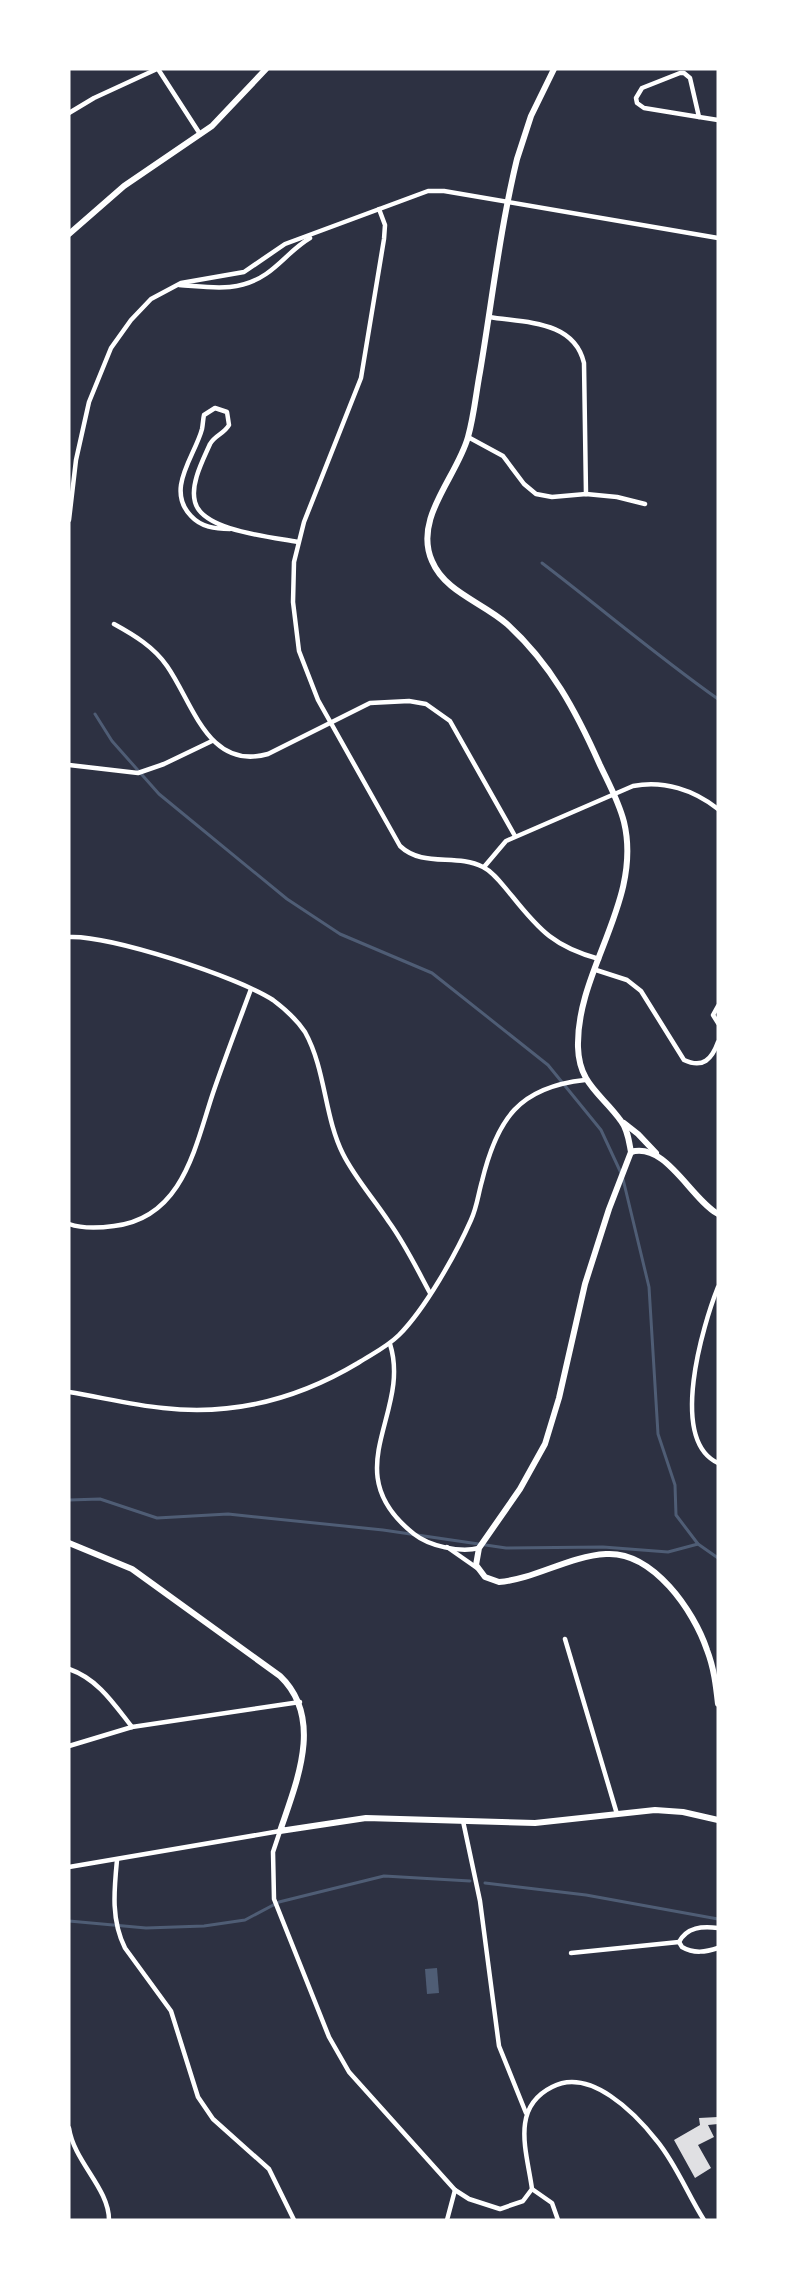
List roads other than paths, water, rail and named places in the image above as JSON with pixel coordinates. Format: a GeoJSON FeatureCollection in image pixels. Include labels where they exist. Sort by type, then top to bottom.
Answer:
{"type":"FeatureCollection","features":[{"type":"Feature","properties":{"kind":"street"},"geometry":{"type":"LineString","coordinates":[[69,113],[134,78],[157,69],[200,134]]}},
{"type":"Feature","properties":{"kind":"street"},"geometry":{"type":"LineString","coordinates":[[69,234],[124,186],[200,134],[235,104],[266,69]]}},
{"type":"Feature","properties":{"kind":"street"},"geometry":{"type":"LineString","coordinates":[[553,70],[523,139],[508,202],[468,437],[430,518],[427,545],[430,557],[441,578],[503,621],[545,663],[577,715],[613,793],[624,823],[627,863],[620,896],[579,1031],[579,1058],[585,1080],[621,1121],[638,1134],[699,1200],[718,1214]]}},
{"type":"Feature","properties":{"kind":"street"},"geometry":{"type":"LineString","coordinates":[[699,117],[690,78],[684,72],[642,88],[636,98],[637,103],[644,108],[699,117],[718,120]]}},
{"type":"Feature","properties":{"kind":"street"},"geometry":{"type":"LineString","coordinates":[[69,520],[82,429],[106,358],[120,334],[141,309],[158,294],[177,285],[244,272],[285,244],[315,235],[419,193],[436,190],[718,237]]}},
{"type":"Feature","properties":{"kind":"street"},"geometry":{"type":"LineString","coordinates":[[379,209],[385,225],[384,239],[361,378],[335,439],[298,542],[293,591],[299,651],[318,700],[400,846],[418,858],[456,859],[484,867],[546,936],[569,950],[599,959]]}},
{"type":"Feature","properties":{"kind":"street"},"geometry":{"type":"LineString","coordinates":[[177,285],[218,289],[246,284],[267,273],[289,251],[315,235]]}},
{"type":"Feature","properties":{"kind":"street"},"geometry":{"type":"LineString","coordinates":[[489,317],[554,328],[570,335],[579,348],[584,363],[586,494]]}},
{"type":"Feature","properties":{"kind":"street"},"geometry":{"type":"LineString","coordinates":[[230,528],[204,516],[194,499],[196,480],[211,444],[229,425],[226,412],[215,408],[204,415],[201,431],[185,468],[181,493],[185,508],[196,521],[213,528],[230,528],[298,542]]}},
{"type":"Feature","properties":{"kind":"street"},"geometry":{"type":"LineString","coordinates":[[468,437],[503,456],[524,484],[536,494],[552,497],[586,494],[616,497],[645,504]]}},
{"type":"Feature","properties":{"kind":"street"},"geometry":{"type":"LineString","coordinates":[[114,624],[144,642],[159,657],[183,693],[202,729],[212,741],[239,754],[258,756],[360,707],[381,702],[418,702],[435,708],[456,730],[515,836]]}},
{"type":"Feature","properties":{"kind":"street"},"geometry":{"type":"LineString","coordinates":[[69,765],[138,773],[164,764],[212,741]]}},
{"type":"Feature","properties":{"kind":"street"},"geometry":{"type":"LineString","coordinates":[[484,867],[497,849],[515,836],[613,793],[643,784],[662,784],[696,795],[718,809]]}},
{"type":"Feature","properties":{"kind":"street"},"geometry":{"type":"LineString","coordinates":[[69,937],[98,939],[137,948],[251,990],[283,1008],[304,1032],[317,1061],[329,1115],[342,1152],[390,1223],[430,1293]]}},
{"type":"Feature","properties":{"kind":"street"},"geometry":{"type":"LineString","coordinates":[[596,970],[627,980],[641,991],[684,1060],[694,1064],[706,1062],[714,1054],[718,1042]]}},
{"type":"Feature","properties":{"kind":"street"},"geometry":{"type":"LineString","coordinates":[[69,1224],[103,1228],[131,1223],[157,1209],[176,1190],[194,1155],[251,990]]}},
{"type":"Feature","properties":{"kind":"street"},"geometry":{"type":"LineString","coordinates":[[718,1006],[713,1015],[718,1023]]}},
{"type":"Feature","properties":{"kind":"street"},"geometry":{"type":"LineString","coordinates":[[69,1392],[164,1408],[247,1407],[290,1396],[326,1381],[390,1344],[407,1327],[430,1293],[471,1222],[493,1145],[509,1114],[522,1101],[542,1089],[562,1082],[585,1080]]}},
{"type":"Feature","properties":{"kind":"street"},"geometry":{"type":"LineString","coordinates":[[621,1121],[631,1152],[609,1209],[588,1274],[559,1398],[545,1444],[520,1489],[479,1548],[475,1558],[485,1577],[499,1582],[598,1555],[614,1554],[637,1561],[666,1584],[686,1610],[704,1642],[717,1682],[718,1704]]}},
{"type":"Feature","properties":{"kind":"street"},"geometry":{"type":"LineString","coordinates":[[631,1152],[645,1150],[658,1155]]}},
{"type":"Feature","properties":{"kind":"street"},"geometry":{"type":"LineString","coordinates":[[718,1287],[704,1326],[699,1351],[692,1419],[700,1448],[705,1455],[718,1463]]}},
{"type":"Feature","properties":{"kind":"street"},"geometry":{"type":"LineString","coordinates":[[390,1344],[395,1361],[394,1376],[377,1449],[379,1485],[389,1512],[422,1540],[470,1550],[479,1548]]}},
{"type":"Feature","properties":{"kind":"street"},"geometry":{"type":"LineString","coordinates":[[69,1543],[114,1560],[148,1581],[291,1686],[300,1702],[304,1725],[300,1766],[273,1852],[274,1899],[339,2057],[363,2090],[455,2190],[481,2205],[500,2209],[523,2201],[532,2189],[524,2129],[526,2113],[539,2095],[563,2083],[583,2082],[636,2118],[659,2142],[704,2220]]}},
{"type":"Feature","properties":{"kind":"street"},"geometry":{"type":"LineString","coordinates":[[445,1546],[479,1569]]}},
{"type":"Feature","properties":{"kind":"street"},"geometry":{"type":"LineString","coordinates":[[565,1639],[617,1815]]}},
{"type":"Feature","properties":{"kind":"street"},"geometry":{"type":"LineString","coordinates":[[69,1669],[88,1677],[108,1696],[132,1727]]}},
{"type":"Feature","properties":{"kind":"street"},"geometry":{"type":"LineString","coordinates":[[69,1746],[132,1727],[300,1702]]}},
{"type":"Feature","properties":{"kind":"street"},"geometry":{"type":"LineString","coordinates":[[69,1867],[366,1818],[555,1822],[663,1810],[718,1820]]}},
{"type":"Feature","properties":{"kind":"street"},"geometry":{"type":"LineString","coordinates":[[463,1821],[480,1901],[498,2046],[526,2113]]}},
{"type":"Feature","properties":{"kind":"street"},"geometry":{"type":"LineString","coordinates":[[117,1860],[114,1897],[119,1937],[171,2011],[198,2097],[213,2119],[269,2169],[294,2220]]}},
{"type":"Feature","properties":{"kind":"street"},"geometry":{"type":"LineString","coordinates":[[571,1953],[679,1942],[689,1931],[716,1929]]}},
{"type":"Feature","properties":{"kind":"street"},"geometry":{"type":"LineString","coordinates":[[679,1942],[682,1947],[693,1952],[717,1948]]}},
{"type":"Feature","properties":{"kind":"street"},"geometry":{"type":"LineString","coordinates":[[69,2128],[81,2163],[106,2201],[109,2220]]}},
{"type":"Feature","properties":{"kind":"street"},"geometry":{"type":"LineString","coordinates":[[532,2189],[552,2203],[558,2220]]}},
{"type":"Feature","properties":{"kind":"street"},"geometry":{"type":"LineString","coordinates":[[447,2220],[455,2190]]}},
{"type":"Feature","properties":{"kind":"water"},"geometry":{"type":"Polygon","coordinates":[[[437,1968],[439,1993],[427,1994],[425,1969],[437,1968]]]}},
{"type":"Feature","properties":{"kind":"waterway"},"geometry":{"type":"LineString","coordinates":[[542,563],[718,699]]}},
{"type":"Feature","properties":{"kind":"waterway"},"geometry":{"type":"LineString","coordinates":[[95,714],[112,741],[159,794],[287,899],[340,934],[432,973],[548,1065],[601,1130],[621,1173]]}},
{"type":"Feature","properties":{"kind":"waterway"},"geometry":{"type":"LineString","coordinates":[[623,1179],[649,1287],[658,1434],[675,1485],[676,1515],[698,1544],[718,1558]]}},
{"type":"Feature","properties":{"kind":"waterway"},"geometry":{"type":"LineString","coordinates":[[69,1500],[100,1499],[157,1518],[228,1514],[383,1530],[506,1548],[603,1547],[668,1552],[698,1544]]}},
{"type":"Feature","properties":{"kind":"waterway"},"geometry":{"type":"LineString","coordinates":[[69,1921],[146,1928],[204,1926],[245,1920],[279,1902],[384,1876],[470,1881]]}},
{"type":"Feature","properties":{"kind":"waterway"},"geometry":{"type":"LineString","coordinates":[[485,1883],[586,1895],[718,1919]]}}]}
